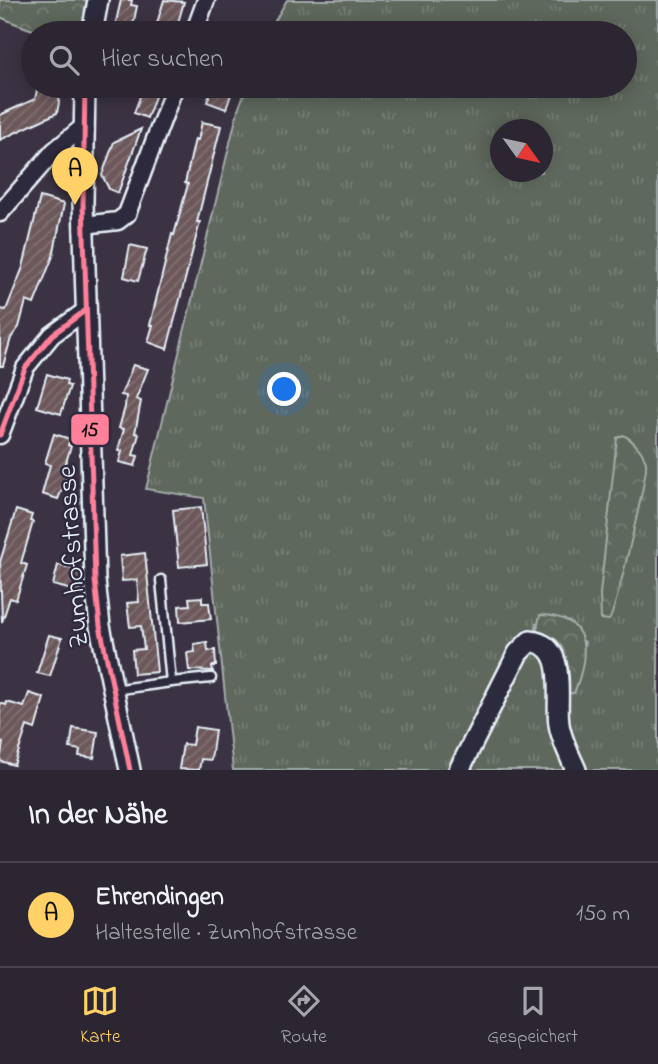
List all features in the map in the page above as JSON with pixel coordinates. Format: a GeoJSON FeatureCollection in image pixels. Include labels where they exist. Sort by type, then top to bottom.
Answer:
{"type":"FeatureCollection","features":[{"type":"Feature","properties":{"kind":"street"},"geometry":{"type":"LineString","coordinates":[[94,21],[98,0]]}},
{"type":"Feature","properties":{"kind":"street"},"geometry":{"type":"LineString","coordinates":[[198,21],[206,0]]}},
{"type":"Feature","properties":{"kind":"street","name":"Zumhofstrasse"},"geometry":{"type":"LineString","coordinates":[[84,98],[84,225],[95,580],[100,626],[130,770]]}},
{"type":"Feature","properties":{"kind":"street"},"geometry":{"type":"LineString","coordinates":[[84,225],[118,221],[127,214],[135,200],[171,98]]}},
{"type":"Feature","properties":{"kind":"street"},"geometry":{"type":"LineString","coordinates":[[3,204],[54,151],[83,127]]}},
{"type":"Feature","properties":{"kind":"street"},"geometry":{"type":"LineString","coordinates":[[0,435],[10,400],[24,368],[52,335],[86,310]]}},
{"type":"Feature","properties":{"kind":"street"},"geometry":{"type":"LineString","coordinates":[[459,770],[517,653],[530,641],[542,642],[552,650],[556,661],[559,726],[576,770]]}},
{"type":"Feature","properties":{"kind":"lane"},"geometry":{"type":"LineString","coordinates":[[161,580],[171,682]]}},
{"type":"Feature","properties":{"kind":"lane"},"geometry":{"type":"LineString","coordinates":[[113,690],[211,677]]}},
{"type":"Feature","properties":{"kind":"green space"},"geometry":{"type":"Polygon","coordinates":[[[0,0],[89,0],[85,21],[21,21],[21,26],[0,17],[0,0]]]}},
{"type":"Feature","properties":{"kind":"green space"},"geometry":{"type":"Polygon","coordinates":[[[287,0],[658,0],[658,770],[580,770],[570,744],[561,693],[574,692],[585,642],[536,624],[536,633],[524,632],[521,637],[456,770],[233,770],[204,498],[146,489],[242,98],[637,98],[637,21],[275,21],[287,0]]]}},
{"type":"Feature","properties":{"kind":"green space"},"geometry":{"type":"Polygon","coordinates":[[[623,435],[637,446],[646,463],[642,492],[618,594],[609,620],[601,619],[600,594],[617,438],[623,435]]]}},
{"type":"Feature","properties":{"kind":"green space"},"geometry":{"type":"Polygon","coordinates":[[[540,615],[570,622],[578,630],[584,652],[574,693],[569,693],[567,663],[561,646],[555,639],[536,633],[540,615]]]}},
{"type":"Feature","properties":{"kind":"green space"},"geometry":{"type":"Polygon","coordinates":[[[543,648],[572,770],[463,770],[519,654],[543,648]]]}},
{"type":"Feature","properties":{"kind":"building"},"geometry":{"type":"Polygon","coordinates":[[[121,0],[132,0],[131,5],[137,6],[134,21],[116,21],[121,0]]]}},
{"type":"Feature","properties":{"kind":"building"},"geometry":{"type":"Polygon","coordinates":[[[164,0],[184,2],[178,21],[158,21],[164,0]]]}},
{"type":"Feature","properties":{"kind":"building"},"geometry":{"type":"Polygon","coordinates":[[[60,98],[57,113],[0,140],[0,115],[35,99],[60,98]]]}},
{"type":"Feature","properties":{"kind":"building"},"geometry":{"type":"Polygon","coordinates":[[[140,98],[154,98],[147,118],[134,113],[140,98]]]}},
{"type":"Feature","properties":{"kind":"building"},"geometry":{"type":"Polygon","coordinates":[[[208,98],[230,98],[226,109],[207,102],[208,98]]]}},
{"type":"Feature","properties":{"kind":"building"},"geometry":{"type":"Polygon","coordinates":[[[202,122],[221,126],[197,222],[200,222],[167,349],[148,342],[153,325],[150,325],[172,234],[174,235],[188,184],[185,183],[195,139],[198,140],[202,122]]]}},
{"type":"Feature","properties":{"kind":"building"},"geometry":{"type":"Polygon","coordinates":[[[141,129],[118,193],[109,189],[102,175],[114,142],[141,129]]]}},
{"type":"Feature","properties":{"kind":"building"},"geometry":{"type":"Polygon","coordinates":[[[40,197],[64,204],[53,256],[34,304],[26,301],[19,327],[11,338],[3,366],[0,366],[0,309],[6,310],[23,267],[40,197]]]}},
{"type":"Feature","properties":{"kind":"building"},"geometry":{"type":"Polygon","coordinates":[[[130,245],[147,249],[138,281],[124,277],[130,245]]]}},
{"type":"Feature","properties":{"kind":"building"},"geometry":{"type":"Polygon","coordinates":[[[133,365],[148,369],[136,399],[141,401],[135,433],[139,434],[133,455],[138,456],[135,466],[119,462],[122,451],[118,450],[124,429],[119,428],[126,396],[121,395],[133,365]]]}},
{"type":"Feature","properties":{"kind":"building"},"geometry":{"type":"Polygon","coordinates":[[[47,374],[67,380],[66,385],[70,386],[61,414],[37,407],[47,374]]]}},
{"type":"Feature","properties":{"kind":"building"},"geometry":{"type":"Polygon","coordinates":[[[54,434],[70,439],[68,445],[71,446],[64,469],[70,470],[58,499],[42,494],[50,465],[45,463],[54,434]]]}},
{"type":"Feature","properties":{"kind":"building"},"geometry":{"type":"Polygon","coordinates":[[[201,507],[207,564],[179,567],[173,510],[201,507]]]}},
{"type":"Feature","properties":{"kind":"building"},"geometry":{"type":"Polygon","coordinates":[[[16,510],[32,515],[30,521],[33,522],[21,563],[27,565],[16,600],[10,598],[2,622],[0,562],[16,510]]]}},
{"type":"Feature","properties":{"kind":"building"},"geometry":{"type":"Polygon","coordinates":[[[145,553],[157,672],[134,674],[132,650],[144,649],[141,626],[130,627],[127,603],[139,602],[137,580],[122,581],[120,556],[145,553]]]}},
{"type":"Feature","properties":{"kind":"building"},"geometry":{"type":"Polygon","coordinates":[[[58,565],[82,571],[80,592],[53,585],[58,565]]]}},
{"type":"Feature","properties":{"kind":"building"},"geometry":{"type":"Polygon","coordinates":[[[202,597],[202,603],[209,603],[211,619],[180,622],[179,606],[190,605],[189,598],[202,597]]]}},
{"type":"Feature","properties":{"kind":"building"},"geometry":{"type":"Polygon","coordinates":[[[49,635],[62,638],[50,676],[37,673],[49,635]]]}},
{"type":"Feature","properties":{"kind":"building"},"geometry":{"type":"Polygon","coordinates":[[[207,642],[208,651],[215,650],[216,666],[212,666],[213,671],[189,670],[187,653],[195,652],[194,644],[207,642]]]}},
{"type":"Feature","properties":{"kind":"building"},"geometry":{"type":"Polygon","coordinates":[[[29,693],[44,698],[35,729],[27,726],[14,765],[0,761],[3,743],[0,742],[0,703],[6,705],[7,702],[24,707],[29,693]]]}},
{"type":"Feature","properties":{"kind":"building"},"geometry":{"type":"Polygon","coordinates":[[[195,727],[215,730],[211,760],[201,759],[199,770],[179,769],[183,744],[192,745],[195,727]]]}},
{"type":"Feature","properties":{"kind":"building"},"geometry":{"type":"Polygon","coordinates":[[[73,728],[98,732],[94,758],[79,756],[80,750],[70,748],[73,728]]]}},
{"type":"Feature","properties":{"kind":"transit line","name":"15"},"geometry":{"type":"LineString","coordinates":[[85,98],[83,203],[95,580],[100,626],[130,770]]}},
{"type":"Feature","properties":{"kind":"transit line","name":"15"},"geometry":{"type":"LineString","coordinates":[[0,435],[25,368],[52,335],[86,310]]}},
{"type":"Feature","properties":{"kind":"place","name":"Ehrendingen"},"geometry":{"type":"Point","coordinates":[75,205]}}]}
